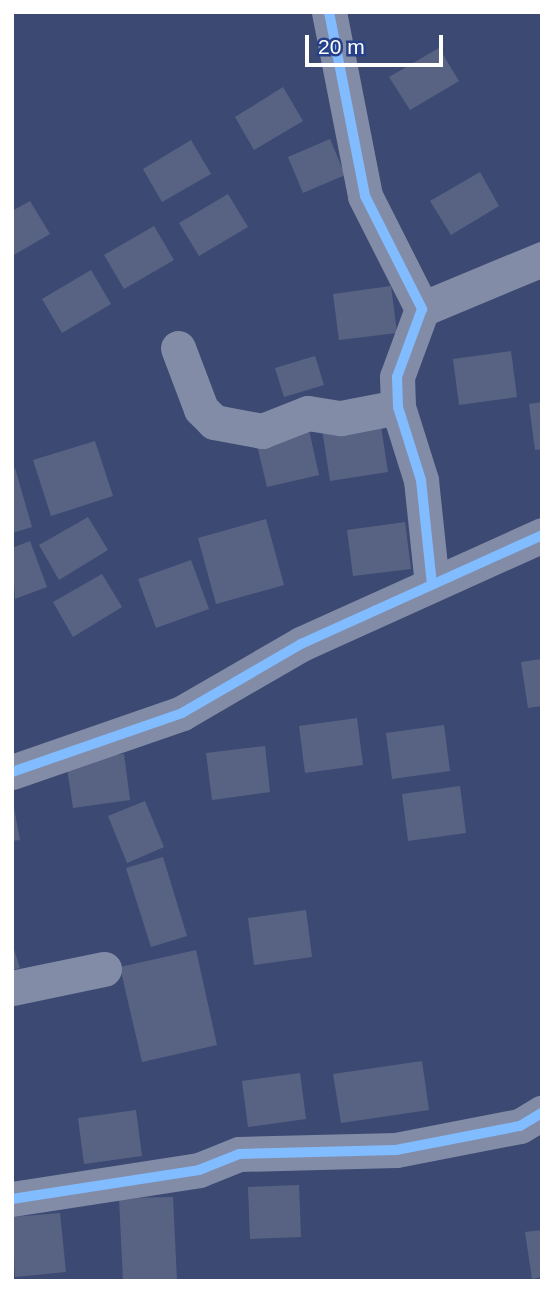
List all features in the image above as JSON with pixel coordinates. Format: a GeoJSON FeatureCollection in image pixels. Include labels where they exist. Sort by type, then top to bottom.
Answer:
{"type":"FeatureCollection","features":[{"type":"Feature","properties":{"kind":"street"},"geometry":{"type":"LineString","coordinates":[[329,12],[366,196],[422,309],[397,377],[398,407],[421,481],[432,584]]}},
{"type":"Feature","properties":{"kind":"street"},"geometry":{"type":"LineString","coordinates":[[422,309],[542,259]]}},
{"type":"Feature","properties":{"kind":"street"},"geometry":{"type":"LineString","coordinates":[[178,348],[201,409],[214,422],[262,431],[308,413],[341,418],[398,407]]}},
{"type":"Feature","properties":{"kind":"street"},"geometry":{"type":"LineString","coordinates":[[12,772],[182,713],[302,644],[542,535]]}},
{"type":"Feature","properties":{"kind":"street"},"geometry":{"type":"LineString","coordinates":[[12,988],[104,969]]}},
{"type":"Feature","properties":{"kind":"street"},"geometry":{"type":"LineString","coordinates":[[12,1199],[199,1170],[239,1154],[396,1150],[520,1126],[542,1113]]}},
{"type":"Feature","properties":{"kind":"building"},"geometry":{"type":"Polygon","coordinates":[[[439,48],[459,81],[410,110],[389,77],[439,48]]]}},
{"type":"Feature","properties":{"kind":"building"},"geometry":{"type":"Polygon","coordinates":[[[283,87],[303,121],[254,150],[235,117],[283,87]]]}},
{"type":"Feature","properties":{"kind":"building"},"geometry":{"type":"Polygon","coordinates":[[[330,139],[345,175],[303,193],[288,157],[330,139]]]}},
{"type":"Feature","properties":{"kind":"building"},"geometry":{"type":"Polygon","coordinates":[[[191,140],[211,174],[162,202],[143,169],[191,140]]]}},
{"type":"Feature","properties":{"kind":"building"},"geometry":{"type":"Polygon","coordinates":[[[480,172],[499,206],[451,235],[430,201],[480,172]]]}},
{"type":"Feature","properties":{"kind":"building"},"geometry":{"type":"Polygon","coordinates":[[[228,194],[248,227],[199,256],[179,223],[228,194]]]}},
{"type":"Feature","properties":{"kind":"building"},"geometry":{"type":"Polygon","coordinates":[[[30,201],[50,234],[12,256],[12,211],[30,201]]]}},
{"type":"Feature","properties":{"kind":"building"},"geometry":{"type":"Polygon","coordinates":[[[154,226],[174,260],[124,289],[104,255],[154,226]]]}},
{"type":"Feature","properties":{"kind":"building"},"geometry":{"type":"Polygon","coordinates":[[[91,270],[111,304],[62,333],[42,299],[91,270]]]}},
{"type":"Feature","properties":{"kind":"building"},"geometry":{"type":"Polygon","coordinates":[[[391,286],[397,333],[339,340],[333,294],[391,286]]]}},
{"type":"Feature","properties":{"kind":"building"},"geometry":{"type":"Polygon","coordinates":[[[511,351],[517,397],[459,405],[453,359],[511,351]]]}},
{"type":"Feature","properties":{"kind":"building"},"geometry":{"type":"Polygon","coordinates":[[[315,356],[324,385],[284,397],[275,368],[315,356]]]}},
{"type":"Feature","properties":{"kind":"building"},"geometry":{"type":"Polygon","coordinates":[[[542,402],[542,449],[535,450],[529,404],[542,402]]]}},
{"type":"Feature","properties":{"kind":"building"},"geometry":{"type":"Polygon","coordinates":[[[380,420],[388,472],[330,481],[322,429],[380,420]]]}},
{"type":"Feature","properties":{"kind":"building"},"geometry":{"type":"Polygon","coordinates":[[[309,430],[319,475],[267,487],[256,441],[309,430]]]}},
{"type":"Feature","properties":{"kind":"building"},"geometry":{"type":"Polygon","coordinates":[[[95,441],[113,496],[51,516],[33,460],[95,441]]]}},
{"type":"Feature","properties":{"kind":"building"},"geometry":{"type":"Polygon","coordinates":[[[15,468],[32,527],[12,533],[12,469],[15,468]]]}},
{"type":"Feature","properties":{"kind":"building"},"geometry":{"type":"Polygon","coordinates":[[[88,517],[108,550],[59,580],[39,545],[88,517]]]}},
{"type":"Feature","properties":{"kind":"building"},"geometry":{"type":"Polygon","coordinates":[[[266,519],[284,585],[216,604],[198,538],[266,519]]]}},
{"type":"Feature","properties":{"kind":"building"},"geometry":{"type":"Polygon","coordinates":[[[405,522],[411,569],[353,576],[347,530],[405,522]]]}},
{"type":"Feature","properties":{"kind":"building"},"geometry":{"type":"Polygon","coordinates":[[[30,541],[47,587],[15,599],[12,548],[30,541]]]}},
{"type":"Feature","properties":{"kind":"building"},"geometry":{"type":"Polygon","coordinates":[[[191,560],[209,609],[156,628],[138,579],[191,560]]]}},
{"type":"Feature","properties":{"kind":"building"},"geometry":{"type":"Polygon","coordinates":[[[102,574],[122,607],[73,637],[53,602],[102,574]]]}},
{"type":"Feature","properties":{"kind":"building"},"geometry":{"type":"Polygon","coordinates":[[[542,659],[542,706],[528,708],[521,662],[542,659]]]}},
{"type":"Feature","properties":{"kind":"building"},"geometry":{"type":"Polygon","coordinates":[[[357,718],[363,765],[305,773],[299,726],[357,718]]]}},
{"type":"Feature","properties":{"kind":"building"},"geometry":{"type":"Polygon","coordinates":[[[444,725],[450,771],[392,779],[386,733],[444,725]]]}},
{"type":"Feature","properties":{"kind":"building"},"geometry":{"type":"Polygon","coordinates":[[[265,746],[270,792],[212,800],[206,753],[265,746]]]}},
{"type":"Feature","properties":{"kind":"building"},"geometry":{"type":"Polygon","coordinates":[[[124,754],[130,800],[73,808],[66,761],[124,754]]]}},
{"type":"Feature","properties":{"kind":"building"},"geometry":{"type":"Polygon","coordinates":[[[460,786],[466,833],[408,841],[402,794],[460,786]]]}},
{"type":"Feature","properties":{"kind":"building"},"geometry":{"type":"Polygon","coordinates":[[[12,797],[20,840],[12,841],[12,797]]]}},
{"type":"Feature","properties":{"kind":"building"},"geometry":{"type":"Polygon","coordinates":[[[145,801],[164,847],[127,863],[108,816],[145,801]]]}},
{"type":"Feature","properties":{"kind":"building"},"geometry":{"type":"Polygon","coordinates":[[[163,857],[187,936],[151,947],[126,868],[163,857]]]}},
{"type":"Feature","properties":{"kind":"building"},"geometry":{"type":"Polygon","coordinates":[[[306,910],[312,957],[254,965],[248,918],[306,910]]]}},
{"type":"Feature","properties":{"kind":"building"},"geometry":{"type":"Polygon","coordinates":[[[12,943],[20,968],[12,970],[12,943]]]}},
{"type":"Feature","properties":{"kind":"building"},"geometry":{"type":"Polygon","coordinates":[[[196,950],[217,1045],[142,1062],[120,967],[196,950]]]}},
{"type":"Feature","properties":{"kind":"building"},"geometry":{"type":"Polygon","coordinates":[[[422,1061],[429,1110],[341,1123],[333,1074],[422,1061]]]}},
{"type":"Feature","properties":{"kind":"building"},"geometry":{"type":"Polygon","coordinates":[[[300,1073],[306,1119],[248,1127],[242,1081],[300,1073]]]}},
{"type":"Feature","properties":{"kind":"building"},"geometry":{"type":"Polygon","coordinates":[[[136,1110],[142,1156],[84,1164],[78,1118],[136,1110]]]}},
{"type":"Feature","properties":{"kind":"building"},"geometry":{"type":"Polygon","coordinates":[[[299,1185],[301,1237],[250,1239],[248,1187],[299,1185]]]}},
{"type":"Feature","properties":{"kind":"building"},"geometry":{"type":"Polygon","coordinates":[[[173,1197],[177,1281],[123,1281],[119,1198],[173,1197]]]}},
{"type":"Feature","properties":{"kind":"building"},"geometry":{"type":"Polygon","coordinates":[[[60,1213],[66,1272],[15,1277],[12,1217],[60,1213]]]}},
{"type":"Feature","properties":{"kind":"building"},"geometry":{"type":"Polygon","coordinates":[[[542,1230],[542,1277],[532,1279],[525,1232],[542,1230]]]}},
{"type":"Feature","properties":{"kind":"cycle path"},"geometry":{"type":"LineString","coordinates":[[329,12],[365,196],[422,309],[397,377],[398,407],[421,480],[432,584]]}},
{"type":"Feature","properties":{"kind":"cycle path"},"geometry":{"type":"LineString","coordinates":[[12,772],[182,713],[301,644],[542,535]]}},
{"type":"Feature","properties":{"kind":"cycle path"},"geometry":{"type":"LineString","coordinates":[[12,1199],[199,1170],[239,1154],[396,1150],[520,1126],[542,1113]]}}]}
